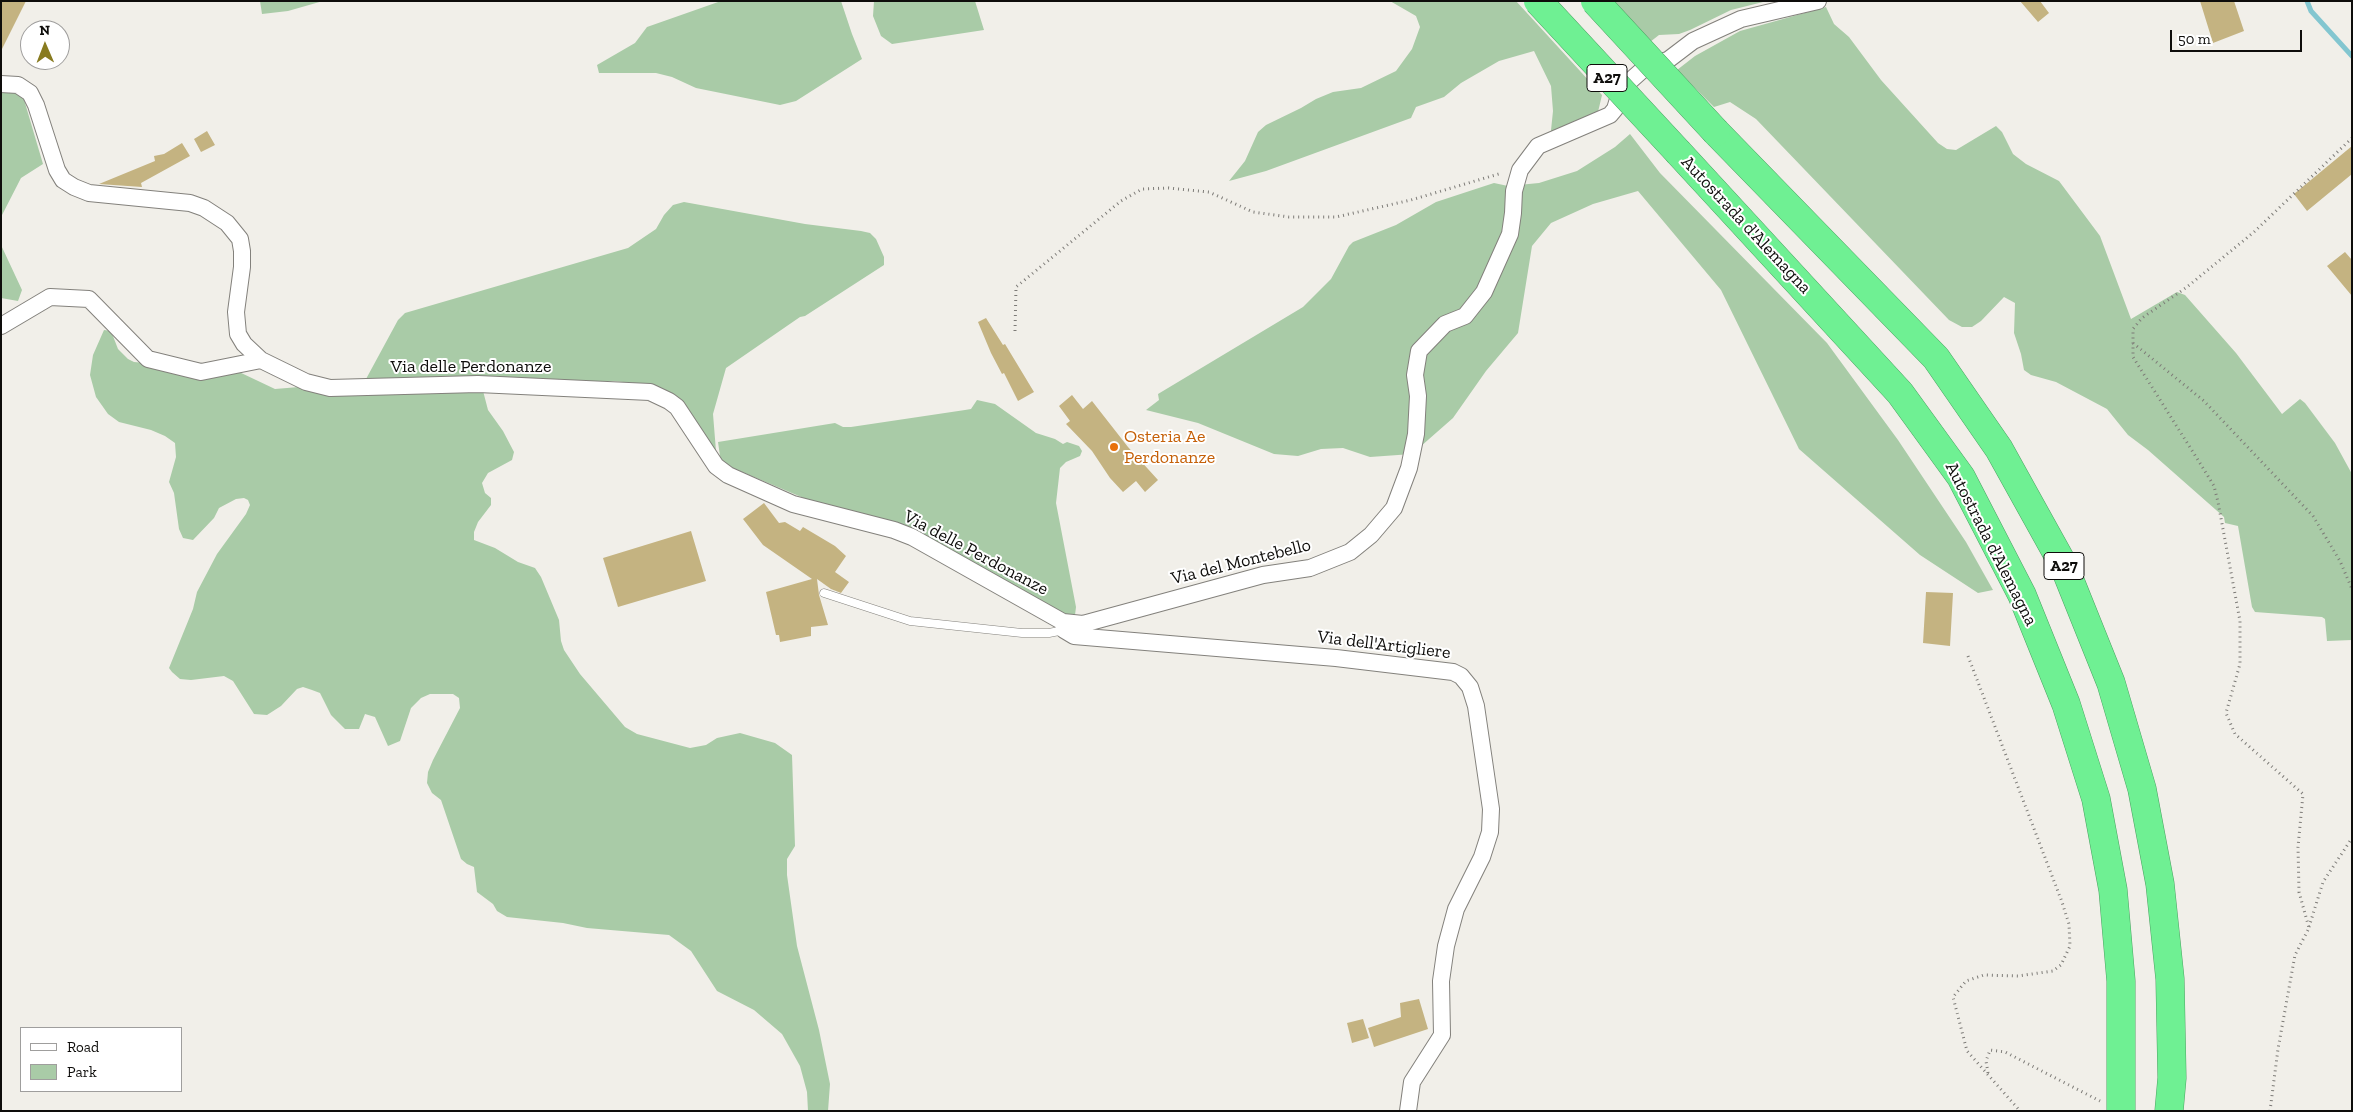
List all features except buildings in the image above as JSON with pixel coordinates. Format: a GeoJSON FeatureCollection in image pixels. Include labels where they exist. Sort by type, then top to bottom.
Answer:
{"type":"FeatureCollection","features":[{"type":"Feature","properties":{"kind":"highway","name":"Autostrada d'Alemagna"},"geometry":{"type":"LineString","coordinates":[[1538,1],[1900,393],[1960,477],[2022,595],[2066,704],[2098,808],[2113,890],[2122,981],[2112,1107]]}},
{"type":"Feature","properties":{"kind":"highway","name":"A27"},"geometry":{"type":"LineString","coordinates":[[1595,1],[1716,132],[1936,358],[1999,449],[2064,566],[2111,683],[2144,799],[2160,884],[2170,979],[2172,1078],[2170,1111]]}},
{"type":"Feature","properties":{"kind":"street","name":"Via del Montebello"},"geometry":{"type":"LineString","coordinates":[[1063,626],[1083,624],[1263,575],[1310,568],[1350,552],[1371,535],[1394,508],[1409,468],[1416,434],[1418,396],[1415,375],[1419,351],[1430,337],[1445,324],[1465,316],[1484,292],[1510,234],[1514,191],[1520,170],[1538,146],[1610,115],[1615,109],[1621,89],[1648,65],[1668,60],[1692,41],[1741,19],[1818,1]]}},
{"type":"Feature","properties":{"kind":"street","name":"Via delle Perdonanze"},"geometry":{"type":"LineString","coordinates":[[1,84],[18,85],[30,92],[57,170],[63,180],[74,187],[89,193],[190,203],[204,208],[227,222],[240,239],[242,251],[242,267],[236,312],[238,334],[244,344],[261,360],[306,382],[330,388],[478,384],[650,392],[669,400],[677,407],[716,466],[728,475],[793,504],[894,530],[912,537],[1063,626]]}},
{"type":"Feature","properties":{"kind":"street"},"geometry":{"type":"LineString","coordinates":[[1,326],[50,297],[89,299],[148,360],[201,372],[261,360]]}},
{"type":"Feature","properties":{"kind":"street","name":"Via dell'Artigliere"},"geometry":{"type":"LineString","coordinates":[[1063,626],[1074,636],[1336,658],[1453,672],[1461,676],[1470,687],[1476,706],[1491,809],[1490,832],[1482,857],[1458,904],[1446,946],[1441,981],[1442,1035],[1412,1082],[1408,1111]]}},
{"type":"Feature","properties":{"kind":"lane"},"geometry":{"type":"LineString","coordinates":[[824,593],[910,621],[1022,633],[1049,633],[1063,626]]}},
{"type":"Feature","properties":{"kind":"path"},"geometry":{"type":"LineString","coordinates":[[2309,928],[2299,892],[2298,846],[2303,794],[2235,734],[2226,713],[2240,664],[2240,621],[2214,486],[2133,357],[2133,329],[2142,318],[2186,287],[2254,232],[2352,138]]}},
{"type":"Feature","properties":{"kind":"path"},"geometry":{"type":"LineString","coordinates":[[1015,331],[1016,287],[1121,201],[1142,189],[1168,188],[1209,192],[1253,212],[1289,217],[1336,217],[1411,200],[1508,171],[1520,170]]}},
{"type":"Feature","properties":{"kind":"path"},"geometry":{"type":"LineString","coordinates":[[2133,343],[2204,401],[2314,516],[2340,561],[2352,589]]}},
{"type":"Feature","properties":{"kind":"path"},"geometry":{"type":"LineString","coordinates":[[1968,656],[2069,924],[2070,946],[2062,965],[2053,971],[2018,976],[1984,975],[1966,981],[1953,997],[1967,1051],[2020,1111]]}},
{"type":"Feature","properties":{"kind":"path"},"geometry":{"type":"LineString","coordinates":[[2270,1111],[2278,1049],[2295,955],[2309,928],[2323,882],[2352,838]]}},
{"type":"Feature","properties":{"kind":"path"},"geometry":{"type":"LineString","coordinates":[[1989,1075],[1986,1061],[1990,1050],[2005,1052],[2112,1107]]}},
{"type":"Feature","properties":{"kind":"green space"},"geometry":{"type":"Polygon","coordinates":[[[260,1],[323,1],[288,11],[262,14],[260,1]]]}},
{"type":"Feature","properties":{"kind":"green space"},"geometry":{"type":"Polygon","coordinates":[[[721,1],[841,1],[862,59],[796,101],[780,105],[696,88],[672,77],[656,73],[599,73],[597,65],[635,43],[647,27],[721,1]]]}},
{"type":"Feature","properties":{"kind":"green space"},"geometry":{"type":"Polygon","coordinates":[[[874,1],[975,1],[984,30],[892,44],[881,36],[873,16],[874,1]]]}},
{"type":"Feature","properties":{"kind":"green space"},"geometry":{"type":"Polygon","coordinates":[[[1390,1],[1516,1],[1602,95],[1598,112],[1550,140],[1553,111],[1551,86],[1534,51],[1499,61],[1461,83],[1444,97],[1416,107],[1411,118],[1266,171],[1229,181],[1245,161],[1258,132],[1266,125],[1316,99],[1333,92],[1361,88],[1396,71],[1412,49],[1420,27],[1416,16],[1390,1]]]}},
{"type":"Feature","properties":{"kind":"green space"},"geometry":{"type":"Polygon","coordinates":[[[1612,1],[1767,1],[1731,10],[1679,34],[1659,35],[1650,42],[1612,1]]]}},
{"type":"Feature","properties":{"kind":"green space"},"geometry":{"type":"Polygon","coordinates":[[[1826,7],[1834,24],[1849,37],[1881,80],[1938,143],[1947,149],[1956,150],[1996,126],[2002,132],[2013,154],[2026,164],[2059,181],[2100,236],[2131,319],[2177,292],[2185,295],[2236,353],[2282,414],[2300,399],[2305,403],[2335,443],[2352,474],[2352,640],[2327,641],[2325,619],[2322,617],[2255,612],[2252,607],[2238,526],[2225,523],[2224,517],[2148,450],[2128,435],[2107,409],[2056,382],[2031,375],[2024,370],[2014,333],[2015,303],[2004,297],[1981,321],[1972,327],[1962,327],[1949,320],[1756,119],[1730,102],[1714,107],[1677,70],[1695,56],[1740,31],[1826,7]]]}},
{"type":"Feature","properties":{"kind":"green space"},"geometry":{"type":"Polygon","coordinates":[[[1,83],[20,86],[43,164],[21,178],[1,217],[1,83]]]}},
{"type":"Feature","properties":{"kind":"green space"},"geometry":{"type":"Polygon","coordinates":[[[1630,134],[1660,173],[1827,343],[1898,440],[1966,542],[1993,590],[1978,593],[1920,555],[1799,449],[1721,290],[1638,191],[1593,204],[1551,223],[1532,246],[1518,333],[1486,371],[1453,418],[1412,454],[1370,457],[1343,448],[1321,449],[1298,456],[1274,454],[1198,423],[1146,410],[1159,400],[1158,394],[1303,307],[1331,279],[1353,242],[1396,225],[1436,202],[1494,183],[1508,186],[1539,183],[1577,171],[1615,147],[1630,134]]]}},
{"type":"Feature","properties":{"kind":"green space"},"geometry":{"type":"Polygon","coordinates":[[[684,202],[805,224],[870,233],[876,239],[884,257],[884,265],[805,316],[800,317],[726,368],[713,414],[716,451],[652,387],[634,383],[613,381],[591,383],[366,379],[398,320],[405,313],[628,248],[656,229],[664,215],[673,205],[684,202]]]}},
{"type":"Feature","properties":{"kind":"green space"},"geometry":{"type":"Polygon","coordinates":[[[1,245],[22,290],[18,301],[1,298],[1,245]]]}},
{"type":"Feature","properties":{"kind":"green space"},"geometry":{"type":"Polygon","coordinates":[[[104,330],[111,331],[118,349],[134,362],[237,371],[275,389],[311,386],[482,387],[488,410],[503,431],[514,452],[512,460],[488,473],[482,483],[485,493],[491,498],[491,505],[478,522],[474,532],[474,540],[495,548],[518,562],[535,568],[541,577],[559,620],[564,650],[580,674],[625,727],[637,734],[690,748],[706,745],[717,738],[740,733],[775,743],[792,755],[795,846],[787,859],[787,875],[797,946],[819,1030],[830,1084],[828,1111],[808,1111],[807,1092],[800,1066],[782,1034],[754,1010],[717,991],[691,951],[669,935],[587,928],[563,923],[507,917],[497,911],[493,904],[477,892],[474,867],[461,859],[441,800],[432,793],[427,783],[428,772],[433,760],[460,708],[459,698],[453,694],[430,694],[421,698],[411,708],[400,741],[388,746],[375,717],[365,714],[359,729],[345,729],[331,715],[320,693],[312,690],[303,687],[297,689],[281,706],[267,715],[254,714],[233,681],[224,676],[191,680],[180,679],[172,672],[169,668],[193,609],[197,592],[217,554],[246,514],[250,505],[248,500],[244,498],[236,499],[219,508],[214,518],[193,540],[183,538],[179,529],[174,493],[169,482],[176,457],[175,443],[151,430],[119,422],[108,414],[96,397],[90,375],[93,355],[104,330]]]}},
{"type":"Feature","properties":{"kind":"green space"},"geometry":{"type":"Polygon","coordinates":[[[977,400],[995,404],[1036,433],[1055,439],[1063,444],[1067,442],[1079,446],[1082,451],[1080,456],[1066,462],[1060,468],[1056,503],[1076,607],[1075,615],[1058,613],[976,571],[721,463],[718,442],[835,423],[843,427],[851,427],[965,410],[971,409],[977,400]]]}},
{"type":"Feature","properties":{"kind":"waterway"},"geometry":{"type":"LineString","coordinates":[[2307,1],[2311,11],[2352,56]]}},
{"type":"Feature","properties":{"kind":"place","name":"Osteria Ae Perdonanze"},"geometry":{"type":"Point","coordinates":[1114,447]}}]}
